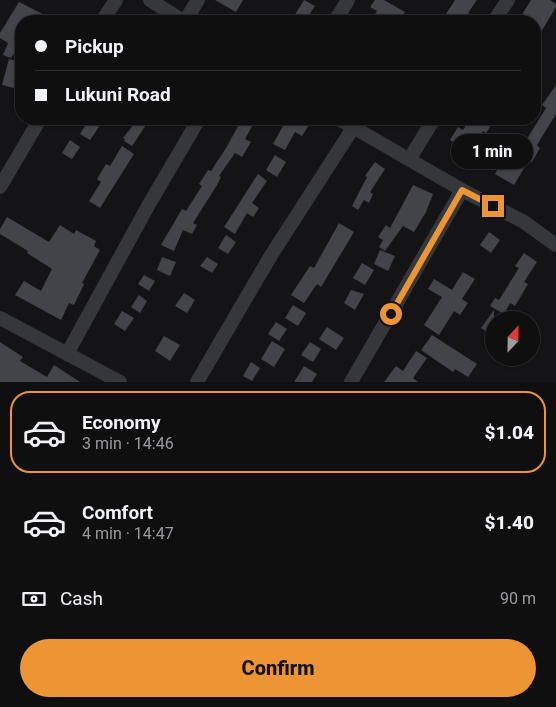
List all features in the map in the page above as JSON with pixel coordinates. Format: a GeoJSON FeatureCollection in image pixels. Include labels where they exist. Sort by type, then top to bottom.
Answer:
{"type":"FeatureCollection","features":[{"type":"Feature","properties":{"kind":"street"},"geometry":{"type":"LineString","coordinates":[[106,15],[116,0]]}},
{"type":"Feature","properties":{"kind":"street"},"geometry":{"type":"LineString","coordinates":[[150,0],[174,15]]}},
{"type":"Feature","properties":{"kind":"street"},"geometry":{"type":"LineString","coordinates":[[188,15],[198,0]]}},
{"type":"Feature","properties":{"kind":"street"},"geometry":{"type":"LineString","coordinates":[[339,15],[348,0]]}},
{"type":"Feature","properties":{"kind":"street"},"geometry":{"type":"LineString","coordinates":[[498,15],[508,0]]}},
{"type":"Feature","properties":{"kind":"street"},"geometry":{"type":"LineString","coordinates":[[0,187],[36,125]]}},
{"type":"Feature","properties":{"kind":"street"},"geometry":{"type":"LineString","coordinates":[[67,354],[148,206],[196,125]]}},
{"type":"Feature","properties":{"kind":"street"},"geometry":{"type":"LineString","coordinates":[[348,125],[410,158],[462,190],[524,222],[556,244]]}},
{"type":"Feature","properties":{"kind":"street"},"geometry":{"type":"LineString","coordinates":[[410,158],[430,125]]}},
{"type":"Feature","properties":{"kind":"street"},"geometry":{"type":"LineString","coordinates":[[197,382],[270,258],[353,128]]}},
{"type":"Feature","properties":{"kind":"street"},"geometry":{"type":"LineString","coordinates":[[351,382],[462,190]]}},
{"type":"Feature","properties":{"kind":"street"},"geometry":{"type":"LineString","coordinates":[[0,318],[120,382]]}},
{"type":"Feature","properties":{"kind":"building"},"geometry":{"type":"Polygon","coordinates":[[[215,0],[243,0],[236,12],[215,0]]]}},
{"type":"Feature","properties":{"kind":"building"},"geometry":{"type":"Polygon","coordinates":[[[304,0],[315,6],[309,15],[295,15],[304,0]]]}},
{"type":"Feature","properties":{"kind":"building"},"geometry":{"type":"Polygon","coordinates":[[[375,0],[384,0],[405,12],[403,15],[375,15],[377,11],[370,7],[375,0]]]}},
{"type":"Feature","properties":{"kind":"building"},"geometry":{"type":"Polygon","coordinates":[[[455,0],[477,0],[468,13],[472,15],[445,15],[455,0]]]}},
{"type":"Feature","properties":{"kind":"building"},"geometry":{"type":"Polygon","coordinates":[[[531,0],[550,0],[556,4],[541,32],[541,15],[522,15],[531,0]]]}},
{"type":"Feature","properties":{"kind":"building"},"geometry":{"type":"Polygon","coordinates":[[[19,2],[44,15],[15,15],[15,52],[11,58],[3,55],[8,43],[0,38],[0,33],[19,2]]]}},
{"type":"Feature","properties":{"kind":"building"},"geometry":{"type":"Polygon","coordinates":[[[9,59],[15,60],[15,88],[2,85],[9,59]]]}},
{"type":"Feature","properties":{"kind":"building"},"geometry":{"type":"Polygon","coordinates":[[[556,85],[556,114],[537,145],[540,148],[532,162],[529,160],[514,185],[495,174],[518,134],[527,139],[536,125],[541,125],[541,116],[546,108],[542,105],[556,85]]]}},
{"type":"Feature","properties":{"kind":"building"},"geometry":{"type":"Polygon","coordinates":[[[86,125],[96,125],[99,127],[90,140],[80,134],[86,125]]]}},
{"type":"Feature","properties":{"kind":"building"},"geometry":{"type":"Polygon","coordinates":[[[133,125],[146,125],[132,146],[124,141],[125,139],[123,138],[133,125]]]}},
{"type":"Feature","properties":{"kind":"building"},"geometry":{"type":"Polygon","coordinates":[[[239,125],[253,125],[245,139],[251,142],[242,157],[235,153],[219,176],[221,177],[217,185],[193,223],[197,225],[192,234],[183,230],[174,251],[161,245],[182,209],[186,211],[202,186],[199,184],[208,170],[211,171],[239,125]]]}},
{"type":"Feature","properties":{"kind":"building"},"geometry":{"type":"Polygon","coordinates":[[[282,125],[309,125],[302,136],[295,132],[285,150],[273,144],[282,125]]]}},
{"type":"Feature","properties":{"kind":"building"},"geometry":{"type":"Polygon","coordinates":[[[466,125],[491,125],[486,133],[483,131],[470,152],[450,140],[458,127],[463,130],[466,125]]]}},
{"type":"Feature","properties":{"kind":"building"},"geometry":{"type":"Polygon","coordinates":[[[70,140],[80,147],[72,159],[62,153],[70,140]]]}},
{"type":"Feature","properties":{"kind":"building"},"geometry":{"type":"Polygon","coordinates":[[[122,146],[134,154],[100,208],[89,201],[101,182],[97,179],[106,164],[110,166],[122,146]]]}},
{"type":"Feature","properties":{"kind":"building"},"geometry":{"type":"Polygon","coordinates":[[[275,155],[286,162],[277,177],[266,170],[275,155]]]}},
{"type":"Feature","properties":{"kind":"building"},"geometry":{"type":"Polygon","coordinates":[[[375,162],[385,169],[370,192],[373,194],[369,203],[364,200],[358,210],[352,206],[367,177],[365,176],[375,162]]]}},
{"type":"Feature","properties":{"kind":"building"},"geometry":{"type":"Polygon","coordinates":[[[258,174],[267,181],[252,203],[259,208],[253,217],[247,213],[235,234],[224,227],[258,174]]]}},
{"type":"Feature","properties":{"kind":"building"},"geometry":{"type":"Polygon","coordinates":[[[413,185],[433,194],[426,212],[414,232],[403,226],[385,251],[379,247],[383,240],[378,237],[386,225],[390,228],[413,185]]]}},
{"type":"Feature","properties":{"kind":"building"},"geometry":{"type":"Polygon","coordinates":[[[7,217],[49,242],[60,225],[74,234],[76,230],[96,241],[94,246],[100,250],[82,283],[84,284],[74,305],[69,303],[61,320],[15,295],[24,281],[41,291],[52,269],[27,253],[28,251],[0,234],[0,229],[7,217]]]}},
{"type":"Feature","properties":{"kind":"building"},"geometry":{"type":"Polygon","coordinates":[[[339,223],[354,232],[321,287],[317,284],[304,303],[291,295],[310,266],[314,268],[339,223]]]}},
{"type":"Feature","properties":{"kind":"building"},"geometry":{"type":"Polygon","coordinates":[[[489,232],[500,240],[491,253],[480,245],[489,232]]]}},
{"type":"Feature","properties":{"kind":"building"},"geometry":{"type":"Polygon","coordinates":[[[226,235],[236,242],[228,254],[218,248],[226,235]]]}},
{"type":"Feature","properties":{"kind":"building"},"geometry":{"type":"Polygon","coordinates":[[[380,250],[395,256],[388,271],[374,264],[380,250]]]}},
{"type":"Feature","properties":{"kind":"building"},"geometry":{"type":"Polygon","coordinates":[[[524,253],[537,262],[524,282],[528,284],[515,306],[510,303],[506,311],[499,311],[490,306],[495,298],[499,300],[519,268],[515,266],[524,253]]]}},
{"type":"Feature","properties":{"kind":"building"},"geometry":{"type":"Polygon","coordinates":[[[162,257],[176,262],[170,276],[157,270],[162,257]]]}},
{"type":"Feature","properties":{"kind":"building"},"geometry":{"type":"Polygon","coordinates":[[[207,257],[218,264],[212,273],[200,266],[207,257]]]}},
{"type":"Feature","properties":{"kind":"building"},"geometry":{"type":"Polygon","coordinates":[[[362,263],[374,270],[365,285],[353,278],[362,263]]]}},
{"type":"Feature","properties":{"kind":"building"},"geometry":{"type":"Polygon","coordinates":[[[463,272],[475,279],[462,299],[468,303],[460,315],[454,311],[439,335],[424,325],[442,297],[428,289],[434,279],[452,290],[463,272]]]}},
{"type":"Feature","properties":{"kind":"building"},"geometry":{"type":"Polygon","coordinates":[[[144,275],[155,281],[149,291],[138,284],[144,275]]]}},
{"type":"Feature","properties":{"kind":"building"},"geometry":{"type":"Polygon","coordinates":[[[351,290],[364,294],[355,310],[344,303],[351,290]]]}},
{"type":"Feature","properties":{"kind":"building"},"geometry":{"type":"Polygon","coordinates":[[[184,293],[195,300],[187,313],[175,306],[184,293]]]}},
{"type":"Feature","properties":{"kind":"building"},"geometry":{"type":"Polygon","coordinates":[[[139,295],[147,301],[140,313],[131,307],[139,295]]]}},
{"type":"Feature","properties":{"kind":"building"},"geometry":{"type":"Polygon","coordinates":[[[293,305],[306,313],[298,326],[285,318],[293,305]]]}},
{"type":"Feature","properties":{"kind":"building"},"geometry":{"type":"Polygon","coordinates":[[[122,311],[134,318],[125,331],[114,324],[122,311]]]}},
{"type":"Feature","properties":{"kind":"building"},"geometry":{"type":"Polygon","coordinates":[[[276,322],[287,329],[279,341],[268,334],[276,322]]]}},
{"type":"Feature","properties":{"kind":"building"},"geometry":{"type":"Polygon","coordinates":[[[485,322],[485,330],[481,328],[485,322]]]}},
{"type":"Feature","properties":{"kind":"building"},"geometry":{"type":"Polygon","coordinates":[[[327,327],[344,338],[336,350],[319,339],[327,327]]]}},
{"type":"Feature","properties":{"kind":"building"},"geometry":{"type":"Polygon","coordinates":[[[432,335],[477,364],[468,377],[455,369],[453,372],[421,350],[432,335]]]}},
{"type":"Feature","properties":{"kind":"building"},"geometry":{"type":"Polygon","coordinates":[[[164,336],[180,345],[170,361],[155,351],[164,336]]]}},
{"type":"Feature","properties":{"kind":"building"},"geometry":{"type":"Polygon","coordinates":[[[272,341],[285,349],[274,367],[261,359],[272,341]]]}},
{"type":"Feature","properties":{"kind":"building"},"geometry":{"type":"Polygon","coordinates":[[[0,342],[23,357],[20,361],[47,377],[54,365],[80,382],[0,382],[0,342]]]}},
{"type":"Feature","properties":{"kind":"building"},"geometry":{"type":"Polygon","coordinates":[[[310,342],[321,349],[313,362],[301,355],[310,342]]]}},
{"type":"Feature","properties":{"kind":"building"},"geometry":{"type":"Polygon","coordinates":[[[416,351],[427,358],[413,378],[418,382],[384,382],[396,366],[403,371],[416,351]]]}},
{"type":"Feature","properties":{"kind":"building"},"geometry":{"type":"Polygon","coordinates":[[[251,362],[260,368],[252,381],[243,376],[251,362]]]}},
{"type":"Feature","properties":{"kind":"building"},"geometry":{"type":"Polygon","coordinates":[[[304,366],[317,374],[312,382],[294,382],[304,366]]]}},
{"type":"Feature","properties":{"kind":"route"},"geometry":{"type":"LineString","coordinates":[[391,314],[462,190],[493,206]]}}]}
